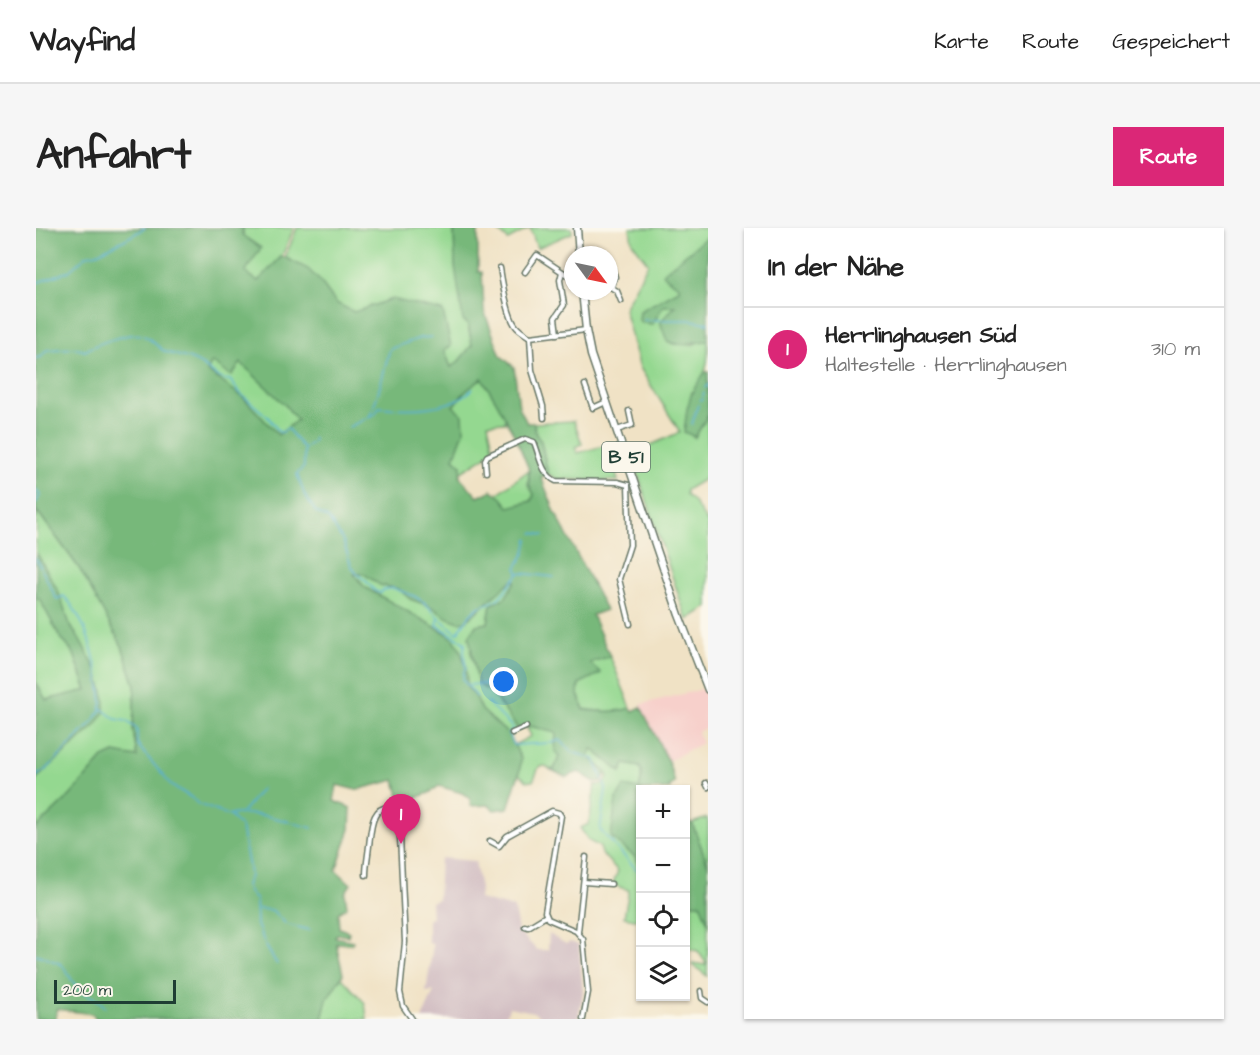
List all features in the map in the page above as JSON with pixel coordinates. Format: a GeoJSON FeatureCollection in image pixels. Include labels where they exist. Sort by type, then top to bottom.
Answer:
{"type":"FeatureCollection","features":[{"type":"Feature","properties":{"kind":"main road"},"geometry":{"type":"LineString","coordinates":[[577,228],[578,246]]}},
{"type":"Feature","properties":{"kind":"main road","name":"B 51"},"geometry":{"type":"LineString","coordinates":[[583,300],[591,355],[617,430],[631,484],[645,513],[688,640],[708,690]]}},
{"type":"Feature","properties":{"kind":"street"},"geometry":{"type":"LineString","coordinates":[[525,272],[537,255],[562,272],[560,280],[564,305],[555,318],[557,334]]}},
{"type":"Feature","properties":{"kind":"street"},"geometry":{"type":"LineString","coordinates":[[500,268],[505,299],[516,327],[530,337],[586,330]]}},
{"type":"Feature","properties":{"kind":"street"},"geometry":{"type":"LineString","coordinates":[[618,294],[621,301]]}},
{"type":"Feature","properties":{"kind":"street"},"geometry":{"type":"LineString","coordinates":[[530,337],[532,370],[543,406],[544,418]]}},
{"type":"Feature","properties":{"kind":"street"},"geometry":{"type":"LineString","coordinates":[[585,385],[593,408],[607,402]]}},
{"type":"Feature","properties":{"kind":"street"},"geometry":{"type":"LineString","coordinates":[[617,430],[632,425],[628,411]]}},
{"type":"Feature","properties":{"kind":"street"},"geometry":{"type":"LineString","coordinates":[[486,472],[484,460],[487,456],[525,438],[534,442],[544,471],[549,478],[556,481],[631,484],[630,545],[620,579],[630,624]]}},
{"type":"Feature","properties":{"kind":"street"},"geometry":{"type":"LineString","coordinates":[[512,734],[526,727]]}},
{"type":"Feature","properties":{"kind":"street"},"geometry":{"type":"LineString","coordinates":[[366,875],[374,818],[382,809],[394,808],[399,816],[405,942],[400,994],[405,1011],[412,1019]]}},
{"type":"Feature","properties":{"kind":"street"},"geometry":{"type":"LineString","coordinates":[[490,841],[499,846],[513,832],[552,811],[559,813],[562,819],[545,909],[546,916],[553,922],[578,932],[584,942],[588,992],[583,1019]]}},
{"type":"Feature","properties":{"kind":"street"},"geometry":{"type":"LineString","coordinates":[[578,932],[586,857]]}},
{"type":"Feature","properties":{"kind":"street"},"geometry":{"type":"LineString","coordinates":[[584,882],[611,884]]}},
{"type":"Feature","properties":{"kind":"street"},"geometry":{"type":"LineString","coordinates":[[525,926],[528,927],[546,916]]}},
{"type":"Feature","properties":{"kind":"street"},"geometry":{"type":"LineString","coordinates":[[700,991],[702,998],[708,1002]]}},
{"type":"Feature","properties":{"kind":"shaded area"},"geometry":{"type":"Polygon","coordinates":[[[703,689],[708,701],[708,727],[697,732],[702,743],[668,761],[641,707],[642,704],[703,689]]]}},
{"type":"Feature","properties":{"kind":"shaded area"},"geometry":{"type":"Polygon","coordinates":[[[440,858],[475,861],[480,889],[479,899],[514,908],[518,931],[537,950],[548,950],[549,934],[566,944],[570,942],[579,945],[583,993],[578,1019],[546,1019],[533,1012],[509,1007],[505,1019],[422,1019],[434,991],[426,992],[433,945],[428,942],[428,920],[432,917],[431,902],[438,899],[440,858]]]}},
{"type":"Feature","properties":{"kind":"green space"},"geometry":{"type":"Polygon","coordinates":[[[36,228],[243,228],[242,235],[261,248],[245,272],[258,281],[282,256],[308,269],[336,303],[354,312],[392,299],[443,311],[451,346],[444,350],[451,367],[472,345],[468,324],[463,321],[455,266],[454,228],[478,228],[478,272],[482,272],[484,311],[501,356],[514,367],[519,407],[527,423],[534,423],[536,435],[541,441],[548,474],[541,477],[555,512],[606,610],[592,615],[610,656],[590,663],[601,673],[579,684],[578,695],[584,710],[608,712],[631,708],[633,711],[641,707],[668,761],[675,783],[672,785],[640,785],[642,777],[640,767],[625,764],[621,772],[592,749],[589,756],[606,773],[602,781],[595,782],[579,772],[566,777],[551,770],[555,768],[559,756],[555,751],[556,733],[530,726],[527,728],[525,725],[519,730],[491,692],[478,684],[469,637],[476,625],[488,623],[491,605],[506,597],[515,581],[511,581],[466,621],[459,622],[446,617],[432,607],[410,599],[399,589],[380,585],[364,574],[354,574],[364,587],[454,639],[466,666],[467,687],[476,697],[482,710],[510,736],[521,759],[519,774],[508,808],[494,810],[489,805],[471,806],[470,799],[462,793],[439,786],[429,793],[401,803],[395,780],[356,790],[337,785],[334,801],[351,808],[350,829],[336,870],[351,884],[345,893],[347,907],[338,913],[339,928],[349,932],[348,936],[337,934],[335,937],[353,941],[352,944],[336,943],[343,974],[327,999],[322,1019],[97,1019],[92,1014],[57,1009],[55,1019],[36,1019],[36,828],[71,795],[103,758],[114,753],[137,757],[133,729],[135,685],[122,646],[79,568],[38,512],[36,513],[36,228]],[[212,362],[207,371],[244,398],[278,435],[297,420],[286,406],[241,363],[231,376],[212,362]],[[482,378],[453,406],[463,415],[464,431],[454,458],[461,465],[460,477],[478,497],[492,490],[509,507],[532,501],[534,494],[529,483],[529,471],[523,455],[482,378]]]}},
{"type":"Feature","properties":{"kind":"green space"},"geometry":{"type":"Polygon","coordinates":[[[243,228],[294,228],[282,256],[258,281],[245,272],[243,228]]]}},
{"type":"Feature","properties":{"kind":"green space"},"geometry":{"type":"Polygon","coordinates":[[[297,228],[454,228],[455,266],[472,345],[451,367],[444,350],[392,299],[354,313],[336,303],[320,281],[285,258],[297,228]]]}},
{"type":"Feature","properties":{"kind":"green space"},"geometry":{"type":"Polygon","coordinates":[[[495,228],[530,228],[508,240],[495,228]]]}},
{"type":"Feature","properties":{"kind":"green space"},"geometry":{"type":"Polygon","coordinates":[[[530,228],[572,228],[572,233],[537,248],[530,228]]]}},
{"type":"Feature","properties":{"kind":"green space"},"geometry":{"type":"Polygon","coordinates":[[[630,228],[708,228],[708,236],[664,273],[667,278],[679,286],[680,290],[640,312],[655,321],[663,305],[675,306],[673,344],[692,345],[700,341],[708,341],[706,368],[692,392],[695,437],[708,415],[708,477],[686,490],[686,495],[708,523],[708,607],[687,620],[631,454],[680,432],[640,368],[624,309],[648,263],[632,242],[630,228]]]}},
{"type":"Feature","properties":{"kind":"green space"},"geometry":{"type":"Polygon","coordinates":[[[708,236],[708,341],[672,343],[667,341],[660,322],[675,306],[663,306],[653,324],[642,323],[639,320],[640,311],[679,290],[679,286],[663,273],[708,236]]]}},
{"type":"Feature","properties":{"kind":"green space"},"geometry":{"type":"Polygon","coordinates":[[[212,362],[241,362],[286,406],[297,420],[278,435],[244,398],[207,371],[212,362]]]}},
{"type":"Feature","properties":{"kind":"green space"},"geometry":{"type":"Polygon","coordinates":[[[705,372],[708,372],[708,415],[695,437],[684,432],[687,409],[692,392],[705,372]]]}},
{"type":"Feature","properties":{"kind":"green space"},"geometry":{"type":"Polygon","coordinates":[[[482,378],[503,411],[506,422],[488,423],[494,451],[460,473],[461,465],[454,458],[464,431],[453,406],[482,378]]]}},
{"type":"Feature","properties":{"kind":"green space"},"geometry":{"type":"Polygon","coordinates":[[[574,421],[582,444],[575,447],[577,453],[608,445],[618,481],[557,479],[548,474],[541,441],[536,435],[534,423],[574,421]]]}},
{"type":"Feature","properties":{"kind":"green space"},"geometry":{"type":"Polygon","coordinates":[[[529,470],[528,485],[534,494],[531,501],[509,507],[497,494],[529,470]]]}},
{"type":"Feature","properties":{"kind":"green space"},"geometry":{"type":"Polygon","coordinates":[[[37,511],[79,568],[122,646],[135,685],[133,729],[137,758],[114,753],[103,758],[71,795],[36,828],[36,779],[96,725],[80,640],[70,625],[58,591],[36,552],[37,511]]]}},
{"type":"Feature","properties":{"kind":"green space"},"geometry":{"type":"Polygon","coordinates":[[[36,552],[58,591],[70,625],[97,671],[105,699],[104,713],[96,725],[36,779],[36,682],[46,700],[87,690],[74,654],[59,635],[39,598],[36,598],[36,552]]]}},
{"type":"Feature","properties":{"kind":"green space"},"geometry":{"type":"Polygon","coordinates":[[[353,574],[364,574],[380,585],[399,589],[410,599],[433,607],[446,617],[466,621],[511,581],[515,581],[506,597],[491,605],[488,623],[470,650],[478,684],[491,692],[519,730],[510,736],[482,710],[476,697],[467,687],[466,666],[459,647],[444,632],[364,587],[353,574]]]}},
{"type":"Feature","properties":{"kind":"green space"},"geometry":{"type":"Polygon","coordinates":[[[36,598],[39,598],[59,635],[74,654],[87,691],[46,700],[36,682],[36,598]]]}},
{"type":"Feature","properties":{"kind":"green space"},"geometry":{"type":"Polygon","coordinates":[[[610,656],[631,708],[608,712],[584,709],[579,696],[533,676],[610,656]]]}},
{"type":"Feature","properties":{"kind":"green space"},"geometry":{"type":"Polygon","coordinates":[[[530,726],[556,733],[555,751],[559,756],[555,768],[551,770],[545,766],[539,767],[533,781],[527,781],[519,774],[521,759],[514,745],[531,736],[527,728],[530,726]]]}},
{"type":"Feature","properties":{"kind":"green space"},"geometry":{"type":"Polygon","coordinates":[[[592,749],[620,772],[625,764],[640,767],[640,785],[636,785],[636,796],[611,837],[636,859],[636,919],[624,917],[629,890],[613,883],[618,871],[602,854],[600,847],[589,841],[580,828],[589,824],[595,785],[604,784],[608,776],[589,756],[592,749]]]}},
{"type":"Feature","properties":{"kind":"green space"},"geometry":{"type":"Polygon","coordinates":[[[624,786],[636,788],[636,859],[611,837],[616,800],[624,786]]]}},
{"type":"Feature","properties":{"kind":"green space"},"geometry":{"type":"Polygon","coordinates":[[[707,818],[708,823],[708,865],[692,823],[707,818]]]}},
{"type":"Feature","properties":{"kind":"green space"},"geometry":{"type":"Polygon","coordinates":[[[690,823],[692,823],[708,865],[708,923],[700,903],[690,903],[690,823]]]}},
{"type":"Feature","properties":{"kind":"green space"},"geometry":{"type":"Polygon","coordinates":[[[700,902],[708,923],[707,976],[693,965],[694,963],[704,965],[706,963],[698,951],[690,950],[690,903],[700,902]]]}},
{"type":"Feature","properties":{"kind":"green space"},"geometry":{"type":"Polygon","coordinates":[[[341,977],[365,1003],[367,1019],[322,1019],[327,999],[341,977]]]}},
{"type":"Feature","properties":{"kind":"waterway"},"geometry":{"type":"LineString","coordinates":[[36,283],[69,271],[87,255],[97,253],[145,228]]}},
{"type":"Feature","properties":{"kind":"waterway"},"geometry":{"type":"LineString","coordinates":[[644,320],[690,320],[708,323]]}},
{"type":"Feature","properties":{"kind":"waterway"},"geometry":{"type":"LineString","coordinates":[[36,358],[41,357],[47,350],[75,348],[85,351],[114,339],[139,335],[147,337],[166,352],[193,360],[218,377],[230,380],[241,394],[268,417],[279,432],[287,428],[304,449],[304,467],[297,474],[305,496],[316,512],[329,519],[343,541],[356,573],[375,591],[381,593],[383,590],[393,588],[425,603],[439,618],[437,625],[465,643],[466,669],[463,680],[477,697]]}},
{"type":"Feature","properties":{"kind":"waterway"},"geometry":{"type":"LineString","coordinates":[[370,415],[390,349],[420,338],[432,337]]}},
{"type":"Feature","properties":{"kind":"waterway"},"geometry":{"type":"LineString","coordinates":[[705,388],[708,385]]}},
{"type":"Feature","properties":{"kind":"waterway"},"geometry":{"type":"LineString","coordinates":[[349,427],[375,414],[379,407],[403,409],[441,405],[453,402],[473,389]]}},
{"type":"Feature","properties":{"kind":"waterway"},"geometry":{"type":"LineString","coordinates":[[692,424],[698,405]]}},
{"type":"Feature","properties":{"kind":"waterway"},"geometry":{"type":"LineString","coordinates":[[305,448],[313,442],[314,438]]}},
{"type":"Feature","properties":{"kind":"waterway"},"geometry":{"type":"LineString","coordinates":[[36,490],[40,495],[36,504]]}},
{"type":"Feature","properties":{"kind":"waterway"},"geometry":{"type":"LineString","coordinates":[[533,533],[544,535]]}},
{"type":"Feature","properties":{"kind":"waterway"},"geometry":{"type":"LineString","coordinates":[[439,618],[457,633],[475,610],[499,597],[519,573],[516,568],[525,553],[528,539]]}},
{"type":"Feature","properties":{"kind":"waterway"},"geometry":{"type":"LineString","coordinates":[[36,558],[57,599],[64,596],[73,607],[86,632],[95,660],[102,702],[100,712],[94,720],[47,769],[36,776]]}},
{"type":"Feature","properties":{"kind":"waterway"},"geometry":{"type":"LineString","coordinates":[[519,573],[554,577]]}},
{"type":"Feature","properties":{"kind":"waterway"},"geometry":{"type":"LineString","coordinates":[[468,685],[496,683]]}},
{"type":"Feature","properties":{"kind":"waterway"},"geometry":{"type":"LineString","coordinates":[[487,702],[513,728],[509,733],[514,745],[551,743],[560,740],[572,752],[594,759],[603,780]]}},
{"type":"Feature","properties":{"kind":"waterway"},"geometry":{"type":"LineString","coordinates":[[101,708],[115,719],[126,721],[137,729],[137,743],[171,785],[198,804],[230,816],[241,827],[250,876],[246,885],[256,900],[257,925],[277,964]]}},
{"type":"Feature","properties":{"kind":"waterway"},"geometry":{"type":"LineString","coordinates":[[604,783],[606,789],[600,830],[636,869]]}},
{"type":"Feature","properties":{"kind":"waterway"},"geometry":{"type":"LineString","coordinates":[[242,813],[262,788]]}},
{"type":"Feature","properties":{"kind":"waterway"},"geometry":{"type":"LineString","coordinates":[[229,815],[261,815],[312,828]]}},
{"type":"Feature","properties":{"kind":"waterway"},"geometry":{"type":"LineString","coordinates":[[258,909],[272,910],[285,923]]}},
{"type":"Feature","properties":{"kind":"waterway"},"geometry":{"type":"LineString","coordinates":[[289,925],[310,930]]}},
{"type":"Feature","properties":{"kind":"waterway"},"geometry":{"type":"LineString","coordinates":[[36,954],[61,964],[78,988],[105,1007]]}},
{"type":"Feature","properties":{"kind":"place","name":"Herrlinghausen Süd"},"geometry":{"type":"Point","coordinates":[401,844]}}]}
